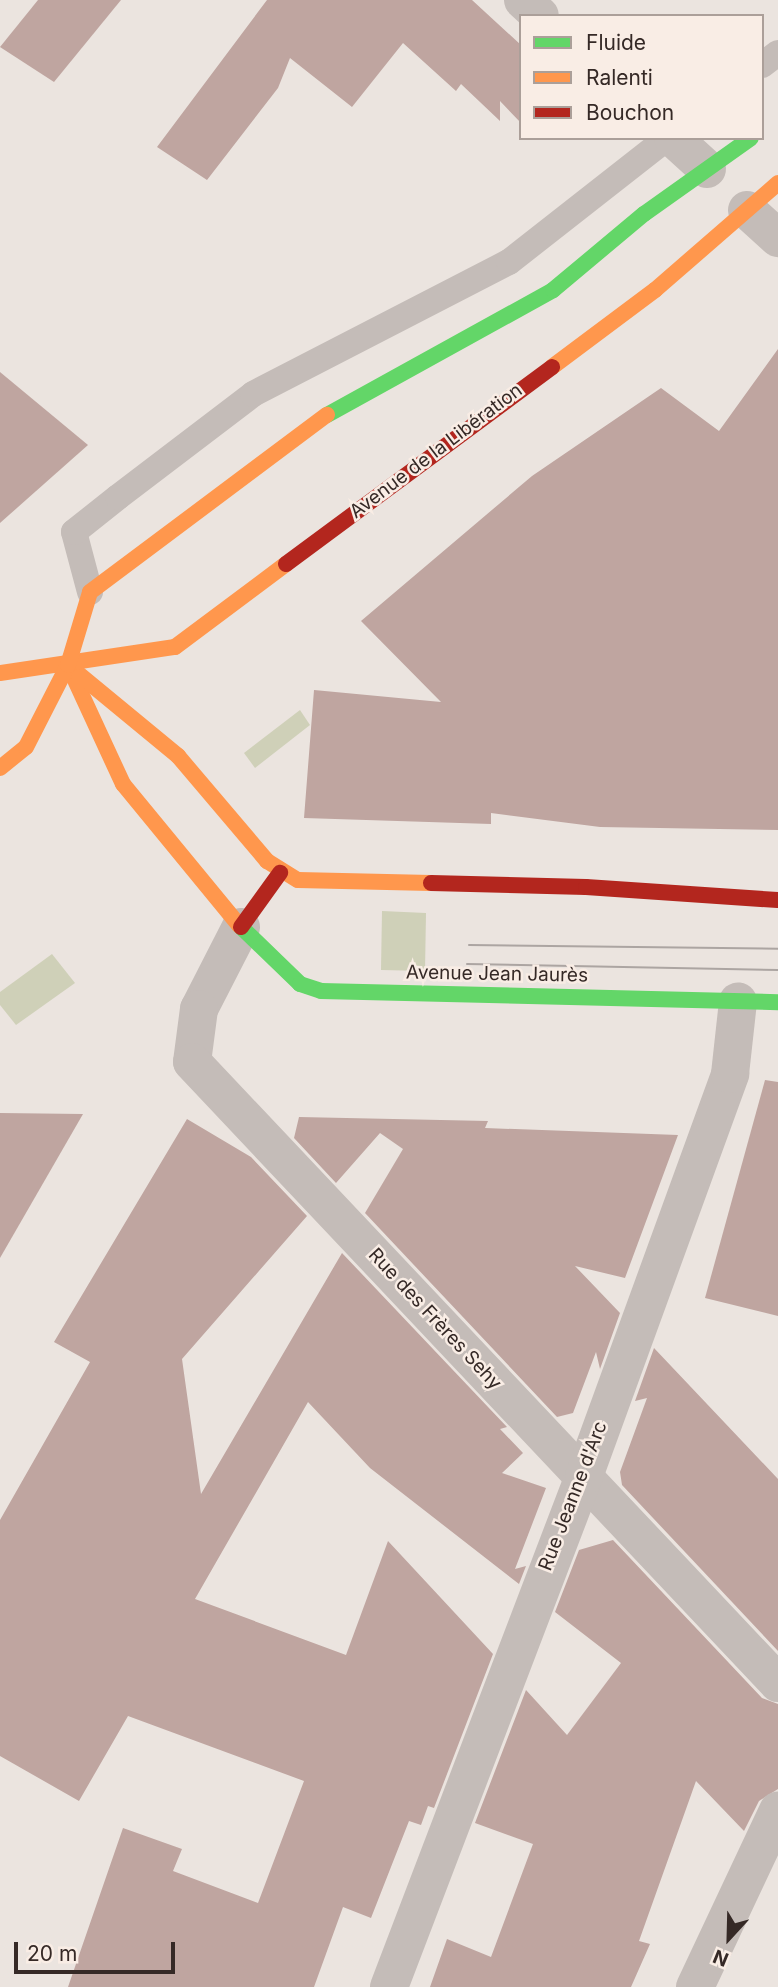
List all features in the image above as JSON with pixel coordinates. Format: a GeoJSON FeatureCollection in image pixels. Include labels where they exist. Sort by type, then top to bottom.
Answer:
{"type":"FeatureCollection","features":[{"type":"Feature","properties":{"kind":"main road"},"geometry":{"type":"LineString","coordinates":[[0,768],[26,747],[68,665],[90,592],[322,418],[553,290],[748,140]]}},
{"type":"Feature","properties":{"kind":"main road","name":"Avenue de la Libération"},"geometry":{"type":"LineString","coordinates":[[0,673],[175,647],[655,290],[778,183]]}},
{"type":"Feature","properties":{"kind":"main road"},"geometry":{"type":"LineString","coordinates":[[68,665],[178,756],[280,873],[320,882],[493,883],[778,901]]}},
{"type":"Feature","properties":{"kind":"main road","name":"Avenue Jean Jaurès"},"geometry":{"type":"LineString","coordinates":[[68,665],[123,784],[241,926],[287,976],[321,991],[778,1002]]}},
{"type":"Feature","properties":{"kind":"main road"},"geometry":{"type":"LineString","coordinates":[[241,926],[280,873]]}},
{"type":"Feature","properties":{"kind":"street"},"geometry":{"type":"LineString","coordinates":[[523,0],[538,14]]}},
{"type":"Feature","properties":{"kind":"street"},"geometry":{"type":"LineString","coordinates":[[675,140],[708,169]]}},
{"type":"Feature","properties":{"kind":"street"},"geometry":{"type":"LineString","coordinates":[[747,210],[778,238]]}},
{"type":"Feature","properties":{"kind":"street","name":"Rue des Frères Sehy"},"geometry":{"type":"LineString","coordinates":[[241,926],[199,1009],[192,1062],[778,1682]]}},
{"type":"Feature","properties":{"kind":"street","name":"Rue Jeanne d'Arc"},"geometry":{"type":"LineString","coordinates":[[388,1987],[570,1503],[584,1476],[730,1074],[738,1001]]}},
{"type":"Feature","properties":{"kind":"street"},"geometry":{"type":"LineString","coordinates":[[695,1987],[778,1811]]}},
{"type":"Feature","properties":{"kind":"lane"},"geometry":{"type":"LineString","coordinates":[[90,592],[74,532],[118,497],[253,394],[509,262],[664,140]]}},
{"type":"Feature","properties":{"kind":"green space"},"geometry":{"type":"Polygon","coordinates":[[[300,710],[310,725],[255,768],[244,753],[300,710]]]}},
{"type":"Feature","properties":{"kind":"green space"},"geometry":{"type":"Polygon","coordinates":[[[382,911],[426,913],[425,971],[381,970],[382,911]]]}},
{"type":"Feature","properties":{"kind":"green space"},"geometry":{"type":"Polygon","coordinates":[[[52,954],[75,983],[16,1025],[0,1005],[0,992],[52,954]]]}},
{"type":"Feature","properties":{"kind":"building"},"geometry":{"type":"Polygon","coordinates":[[[38,0],[121,0],[54,82],[0,47],[38,0]]]}},
{"type":"Feature","properties":{"kind":"building"},"geometry":{"type":"Polygon","coordinates":[[[267,0],[472,0],[519,43],[519,121],[500,101],[500,121],[461,84],[456,91],[403,43],[352,107],[290,58],[278,88],[207,180],[157,147],[267,0]]]}},
{"type":"Feature","properties":{"kind":"building"},"geometry":{"type":"Polygon","coordinates":[[[778,349],[778,830],[600,827],[491,813],[491,824],[304,818],[314,690],[441,702],[361,621],[532,476],[661,388],[719,431],[778,349]]]}},
{"type":"Feature","properties":{"kind":"building"},"geometry":{"type":"Polygon","coordinates":[[[0,372],[88,445],[0,523],[0,372]]]}},
{"type":"Feature","properties":{"kind":"building"},"geometry":{"type":"Polygon","coordinates":[[[765,1080],[778,1082],[778,1316],[705,1298],[765,1080]]]}},
{"type":"Feature","properties":{"kind":"building"},"geometry":{"type":"Polygon","coordinates":[[[0,1113],[83,1114],[0,1258],[0,1113]]]}},
{"type":"Feature","properties":{"kind":"building"},"geometry":{"type":"Polygon","coordinates":[[[299,1117],[488,1121],[485,1128],[678,1135],[625,1278],[575,1266],[620,1313],[600,1369],[596,1352],[573,1413],[557,1417],[365,1213],[403,1149],[380,1133],[336,1183],[294,1138],[299,1117]]]}},
{"type":"Feature","properties":{"kind":"building"},"geometry":{"type":"Polygon","coordinates":[[[187,1119],[251,1157],[307,1216],[182,1359],[201,1494],[342,1253],[507,1427],[500,1429],[523,1453],[502,1473],[546,1488],[515,1569],[526,1566],[519,1584],[370,1468],[308,1402],[195,1599],[346,1655],[388,1541],[493,1654],[434,1808],[428,1806],[421,1825],[409,1821],[371,1918],[343,1907],[314,1987],[68,1987],[123,1828],[182,1849],[173,1871],[258,1903],[304,1781],[128,1716],[79,1801],[0,1756],[0,1520],[90,1362],[54,1342],[187,1119]]]}},
{"type":"Feature","properties":{"kind":"building"},"geometry":{"type":"Polygon","coordinates":[[[654,1348],[778,1479],[778,1651],[622,1485],[620,1472],[647,1398],[635,1401],[654,1348]]]}},
{"type":"Feature","properties":{"kind":"building"},"geometry":{"type":"Polygon","coordinates":[[[613,1540],[762,1698],[778,1704],[778,1789],[759,1801],[744,1831],[696,1781],[639,1941],[650,1944],[631,1987],[430,1987],[447,1939],[491,1957],[533,1844],[475,1823],[526,1690],[567,1735],[621,1663],[555,1612],[579,1550],[613,1540]]]}},
{"type":"Feature","properties":{"kind":"tram line"},"geometry":{"type":"LineString","coordinates":[[469,945],[778,949]]}},
{"type":"Feature","properties":{"kind":"tram line"},"geometry":{"type":"LineString","coordinates":[[467,964],[778,970]]}},
{"type":"Feature","properties":{"kind":"traffic: fast"},"geometry":{"type":"LineString","coordinates":[[327,415],[553,290],[644,214],[748,140]]}},
{"type":"Feature","properties":{"kind":"traffic: fast"},"geometry":{"type":"LineString","coordinates":[[239,925],[300,984],[321,991],[778,1002]]}},
{"type":"Feature","properties":{"kind":"traffic: slow"},"geometry":{"type":"LineString","coordinates":[[552,367],[655,290],[778,183]]}},
{"type":"Feature","properties":{"kind":"traffic: slow"},"geometry":{"type":"LineString","coordinates":[[0,768],[26,747],[68,665],[90,592],[327,415]]}},
{"type":"Feature","properties":{"kind":"traffic: slow"},"geometry":{"type":"LineString","coordinates":[[0,673],[175,647],[286,564]]}},
{"type":"Feature","properties":{"kind":"traffic: slow"},"geometry":{"type":"LineString","coordinates":[[68,665],[123,784],[239,925]]}},
{"type":"Feature","properties":{"kind":"traffic: slow"},"geometry":{"type":"LineString","coordinates":[[75,671],[178,756],[267,861],[298,880],[431,883]]}},
{"type":"Feature","properties":{"kind":"traffic: jam"},"geometry":{"type":"LineString","coordinates":[[286,564],[552,367]]}},
{"type":"Feature","properties":{"kind":"traffic: jam"},"geometry":{"type":"LineString","coordinates":[[241,927],[280,873]]}},
{"type":"Feature","properties":{"kind":"traffic: jam"},"geometry":{"type":"LineString","coordinates":[[431,883],[586,887],[778,900]]}}]}
